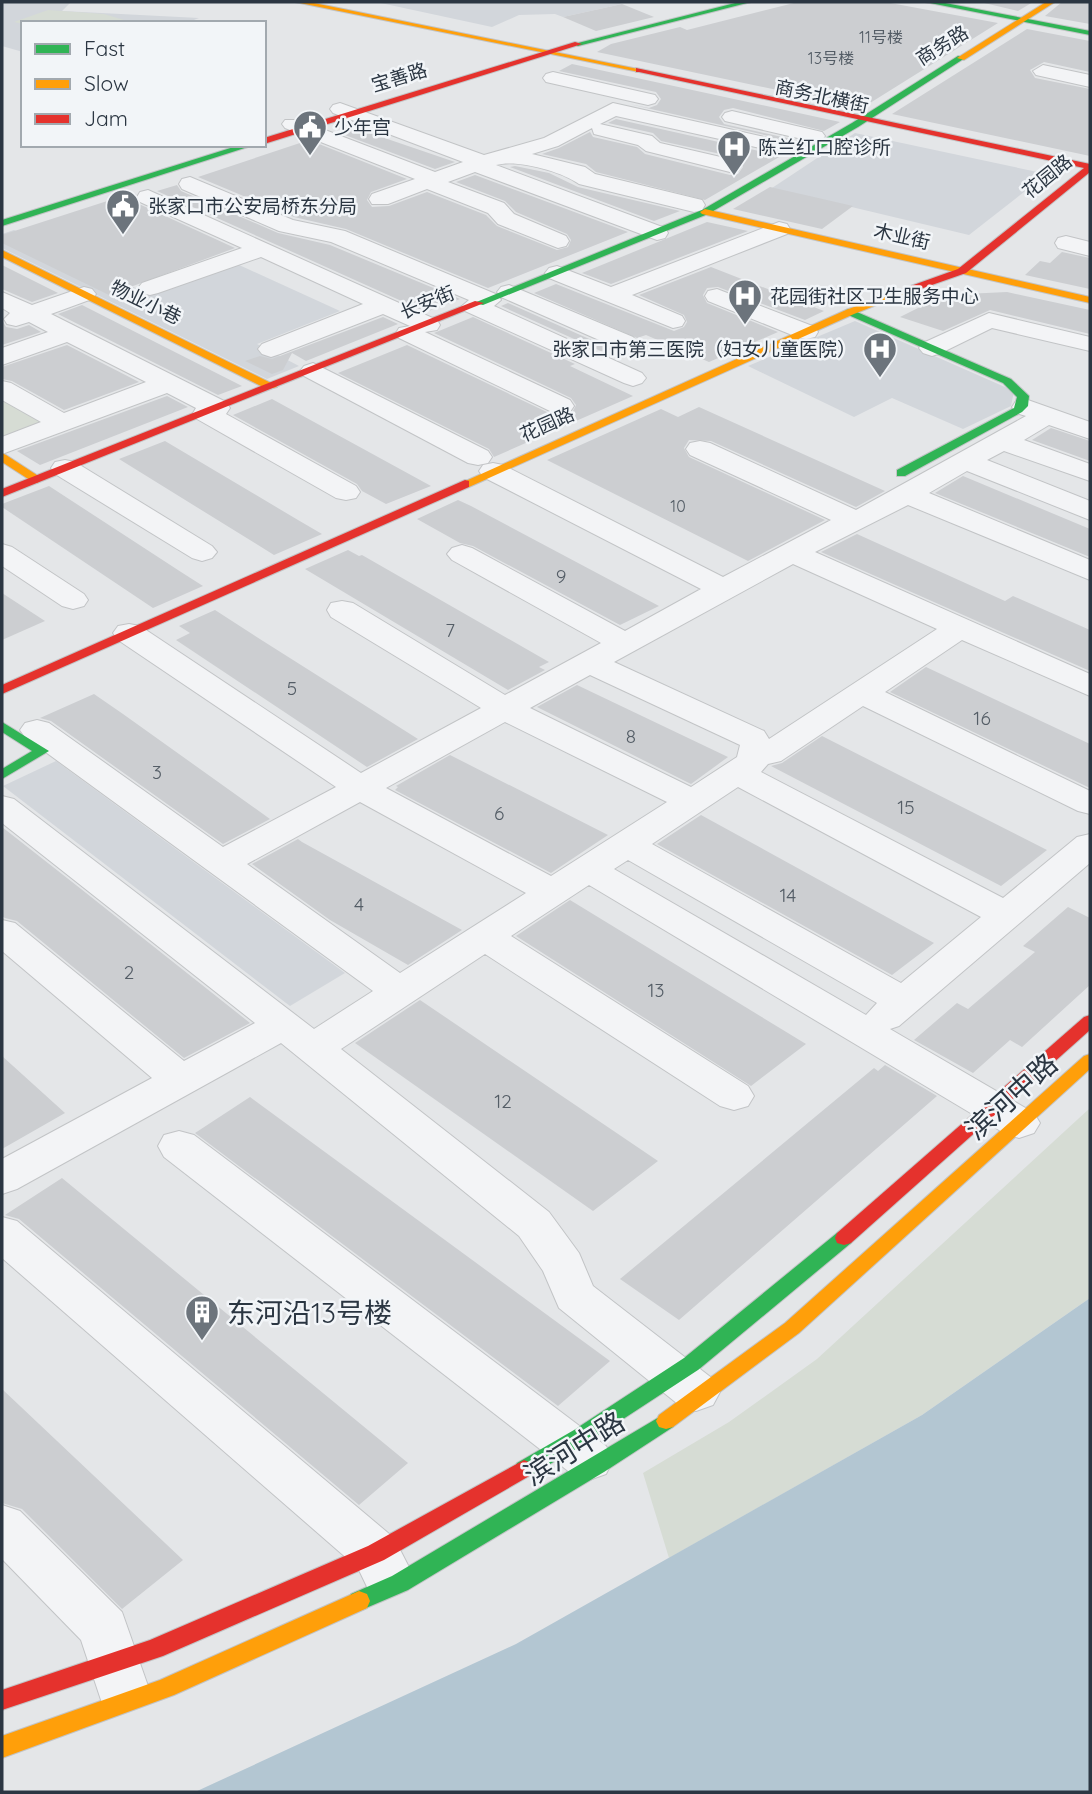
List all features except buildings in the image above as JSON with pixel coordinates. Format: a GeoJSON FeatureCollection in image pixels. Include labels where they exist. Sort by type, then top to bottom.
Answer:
{"type":"FeatureCollection","features":[{"type":"Feature","properties":{"kind":"street","name":"商务北横街"},"geometry":{"type":"LineString","coordinates":[[299,2],[530,48],[650,76],[728,103],[860,122],[1088,171]]}},
{"type":"Feature","properties":{"kind":"street","name":"宝善路"},"geometry":{"type":"LineString","coordinates":[[266,140],[297,127],[530,48],[718,2]]}},
{"type":"Feature","properties":{"kind":"street","name":"宝善路"},"geometry":{"type":"LineString","coordinates":[[346,111],[547,52],[747,2]]}},
{"type":"Feature","properties":{"kind":"street"},"geometry":{"type":"LineString","coordinates":[[929,2],[1090,31]]}},
{"type":"Feature","properties":{"kind":"street","name":"商务路"},"geometry":{"type":"LineString","coordinates":[[860,122],[1051,2]]}},
{"type":"Feature","properties":{"kind":"street"},"geometry":{"type":"LineString","coordinates":[[1043,71],[1090,81]]}},
{"type":"Feature","properties":{"kind":"street"},"geometry":{"type":"LineString","coordinates":[[620,93],[650,76]]}},
{"type":"Feature","properties":{"kind":"street"},"geometry":{"type":"LineString","coordinates":[[553,78],[620,93],[728,103],[815,136]]}},
{"type":"Feature","properties":{"kind":"street"},"geometry":{"type":"LineString","coordinates":[[697,128],[728,103]]}},
{"type":"Feature","properties":{"kind":"street"},"geometry":{"type":"LineString","coordinates":[[380,199],[551,142],[613,109],[760,142]]}},
{"type":"Feature","properties":{"kind":"street"},"geometry":{"type":"LineString","coordinates":[[346,111],[657,233]]}},
{"type":"Feature","properties":{"kind":"street","name":"长安街"},"geometry":{"type":"LineString","coordinates":[[2,493],[657,233],[860,122]]}},
{"type":"Feature","properties":{"kind":"street"},"geometry":{"type":"LineString","coordinates":[[582,126],[645,140],[653,147],[730,166]]}},
{"type":"Feature","properties":{"kind":"street","name":"宝善路"},"geometry":{"type":"LineString","coordinates":[[266,133],[297,127]]}},
{"type":"Feature","properties":{"kind":"street"},"geometry":{"type":"LineString","coordinates":[[297,127],[496,208],[506,219],[558,241]]}},
{"type":"Feature","properties":{"kind":"street"},"geometry":{"type":"LineString","coordinates":[[2,214],[219,147]]}},
{"type":"Feature","properties":{"kind":"street"},"geometry":{"type":"LineString","coordinates":[[2,223],[244,147]]}},
{"type":"Feature","properties":{"kind":"street"},"geometry":{"type":"LineString","coordinates":[[509,155],[577,172],[587,179],[700,209]]}},
{"type":"Feature","properties":{"kind":"street","name":"花园路"},"geometry":{"type":"LineString","coordinates":[[2,690],[486,464],[850,312],[962,271],[1088,171]]}},
{"type":"Feature","properties":{"kind":"street"},"geometry":{"type":"LineString","coordinates":[[568,200],[601,182]]}},
{"type":"Feature","properties":{"kind":"street"},"geometry":{"type":"LineString","coordinates":[[190,184],[288,226],[337,236],[402,264],[624,342]]}},
{"type":"Feature","properties":{"kind":"street"},"geometry":{"type":"LineString","coordinates":[[148,197],[384,305],[418,329],[561,406]]}},
{"type":"Feature","properties":{"kind":"street","name":"木业街"},"geometry":{"type":"LineString","coordinates":[[700,209],[1090,300]]}},
{"type":"Feature","properties":{"kind":"street"},"geometry":{"type":"LineString","coordinates":[[340,215],[430,253],[494,296],[633,378]]}},
{"type":"Feature","properties":{"kind":"street"},"geometry":{"type":"LineString","coordinates":[[611,295],[779,229]]}},
{"type":"Feature","properties":{"kind":"street"},"geometry":{"type":"LineString","coordinates":[[1066,243],[1090,249]]}},
{"type":"Feature","properties":{"kind":"street"},"geometry":{"type":"LineString","coordinates":[[150,288],[262,249]]}},
{"type":"Feature","properties":{"kind":"street","name":"物业小巷"},"geometry":{"type":"LineString","coordinates":[[2,253],[271,387]]}},
{"type":"Feature","properties":{"kind":"street"},"geometry":{"type":"LineString","coordinates":[[402,264],[430,253]]}},
{"type":"Feature","properties":{"kind":"street"},"geometry":{"type":"LineString","coordinates":[[557,273],[673,321]]}},
{"type":"Feature","properties":{"kind":"street"},"geometry":{"type":"LineString","coordinates":[[2,324],[84,295]]}},
{"type":"Feature","properties":{"kind":"street"},"geometry":{"type":"LineString","coordinates":[[717,296],[806,332]]}},
{"type":"Feature","properties":{"kind":"street"},"geometry":{"type":"LineString","coordinates":[[2,299],[168,383],[346,492]]}},
{"type":"Feature","properties":{"kind":"street"},"geometry":{"type":"LineString","coordinates":[[271,349],[384,305]]}},
{"type":"Feature","properties":{"kind":"street"},"geometry":{"type":"LineString","coordinates":[[850,312],[1007,381],[1031,406],[1090,430]]}},
{"type":"Feature","properties":{"kind":"street"},"geometry":{"type":"LineString","coordinates":[[932,348],[989,320],[1090,344]]}},
{"type":"Feature","properties":{"kind":"street"},"geometry":{"type":"LineString","coordinates":[[2,358],[68,333]]}},
{"type":"Feature","properties":{"kind":"street"},"geometry":{"type":"LineString","coordinates":[[313,371],[723,589]]}},
{"type":"Feature","properties":{"kind":"street"},"geometry":{"type":"LineString","coordinates":[[2,446],[168,383]]}},
{"type":"Feature","properties":{"kind":"street"},"geometry":{"type":"LineString","coordinates":[[2,389],[62,423]]}},
{"type":"Feature","properties":{"kind":"street"},"geometry":{"type":"LineString","coordinates":[[904,484],[966,461],[1002,441],[1031,406]]}},
{"type":"Feature","properties":{"kind":"street"},"geometry":{"type":"LineString","coordinates":[[220,864],[362,789],[791,552],[855,520],[904,484],[1031,406],[1090,419]]}},
{"type":"Feature","properties":{"kind":"street"},"geometry":{"type":"LineString","coordinates":[[1002,441],[1090,473]]}},
{"type":"Feature","properties":{"kind":"street"},"geometry":{"type":"LineString","coordinates":[[700,449],[855,520]]}},
{"type":"Feature","properties":{"kind":"street"},"geometry":{"type":"LineString","coordinates":[[2,457],[37,479]]}},
{"type":"Feature","properties":{"kind":"street"},"geometry":{"type":"LineString","coordinates":[[966,461],[1090,511]]}},
{"type":"Feature","properties":{"kind":"street"},"geometry":{"type":"LineString","coordinates":[[65,468],[202,552]]}},
{"type":"Feature","properties":{"kind":"street"},"geometry":{"type":"LineString","coordinates":[[904,484],[1090,571]]}},
{"type":"Feature","properties":{"kind":"street"},"geometry":{"type":"LineString","coordinates":[[791,552],[1090,686]]}},
{"type":"Feature","properties":{"kind":"street"},"geometry":{"type":"LineString","coordinates":[[2,553],[74,600]]}},
{"type":"Feature","properties":{"kind":"street"},"geometry":{"type":"LineString","coordinates":[[462,554],[624,643]]}},
{"type":"Feature","properties":{"kind":"street"},"geometry":{"type":"LineString","coordinates":[[342,610],[505,709],[694,802]]}},
{"type":"Feature","properties":{"kind":"street"},"geometry":{"type":"LineString","coordinates":[[2,1178],[182,1081],[298,1037],[400,992],[960,628]]}},
{"type":"Feature","properties":{"kind":"street"},"geometry":{"type":"LineString","coordinates":[[129,633],[362,789],[554,893]]}},
{"type":"Feature","properties":{"kind":"street"},"geometry":{"type":"LineString","coordinates":[[589,663],[752,738],[757,745],[748,764]]}},
{"type":"Feature","properties":{"kind":"street"},"geometry":{"type":"LineString","coordinates":[[862,693],[1090,804]]}},
{"type":"Feature","properties":{"kind":"street"},"geometry":{"type":"LineString","coordinates":[[2,726],[39,740],[400,992]]}},
{"type":"Feature","properties":{"kind":"street"},"geometry":{"type":"LineString","coordinates":[[2,775],[39,740]]}},
{"type":"Feature","properties":{"kind":"street"},"geometry":{"type":"LineString","coordinates":[[748,764],[1006,915]]}},
{"type":"Feature","properties":{"kind":"street"},"geometry":{"type":"LineString","coordinates":[[2,806],[534,1224],[563,1265],[575,1296],[688,1385]]}},
{"type":"Feature","properties":{"kind":"street"},"geometry":{"type":"LineString","coordinates":[[628,845],[904,1002]]}},
{"type":"Feature","properties":{"kind":"street"},"geometry":{"type":"LineString","coordinates":[[866,1033],[1090,845]]}},
{"type":"Feature","properties":{"kind":"street"},"geometry":{"type":"LineString","coordinates":[[589,870],[1006,1116]]}},
{"type":"Feature","properties":{"kind":"street"},"geometry":{"type":"LineString","coordinates":[[2,932],[182,1081]]}},
{"type":"Feature","properties":{"kind":"street"},"geometry":{"type":"LineString","coordinates":[[485,937],[734,1096]]}},
{"type":"Feature","properties":{"kind":"street","name":"滨河中路"},"geometry":{"type":"LineString","coordinates":[[2,1747],[120,1682],[155,1649],[384,1570],[583,1454],[688,1385],[792,1328],[1006,1116],[1090,1021]]}},
{"type":"Feature","properties":{"kind":"street","name":"滨河中路"},"geometry":{"type":"LineString","coordinates":[[2,1700],[120,1682],[166,1688],[384,1570],[583,1454],[688,1385],[691,1364],[894,1195],[1090,1060]]}},
{"type":"Feature","properties":{"kind":"street"},"geometry":{"type":"LineString","coordinates":[[178,1146],[583,1454]]}},
{"type":"Feature","properties":{"kind":"street"},"geometry":{"type":"LineString","coordinates":[[2,1233],[384,1570]]}},
{"type":"Feature","properties":{"kind":"street"},"geometry":{"type":"LineString","coordinates":[[2,1526],[104,1628],[120,1682]]}},
{"type":"Feature","properties":{"kind":"shaded area"},"geometry":{"type":"Polygon","coordinates":[[[2,2],[71,2],[62,11],[199,18],[191,21],[21,21],[21,51],[2,46],[2,2]]]}},
{"type":"Feature","properties":{"kind":"shaded area"},"geometry":{"type":"Polygon","coordinates":[[[376,2],[622,4],[563,17],[555,14],[519,15],[492,27],[376,2]]]}},
{"type":"Feature","properties":{"kind":"shaded area"},"geometry":{"type":"Polygon","coordinates":[[[48,10],[104,14],[127,21],[21,21],[21,24],[14,22],[48,10]]]}},
{"type":"Feature","properties":{"kind":"shaded area"},"geometry":{"type":"Polygon","coordinates":[[[855,133],[1047,174],[969,235],[772,188],[855,133]]]}},
{"type":"Feature","properties":{"kind":"shaded area"},"geometry":{"type":"Polygon","coordinates":[[[14,230],[150,295],[237,264],[340,311],[257,344],[299,366],[267,379],[2,248],[2,234],[14,230]]]}},
{"type":"Feature","properties":{"kind":"shaded area","name":"张家口市第三医院（妇女儿童医院）"},"geometry":{"type":"Polygon","coordinates":[[[855,321],[1014,391],[1011,406],[963,429],[892,398],[854,417],[748,366],[855,321]]]}},
{"type":"Feature","properties":{"kind":"shaded area"},"geometry":{"type":"Polygon","coordinates":[[[2,393],[53,422],[2,442],[2,393]]]}},
{"type":"Feature","properties":{"kind":"shaded area"},"geometry":{"type":"Polygon","coordinates":[[[56,761],[345,973],[290,1006],[3,786],[56,761]]]}},
{"type":"Feature","properties":{"kind":"shaded area"},"geometry":{"type":"Polygon","coordinates":[[[1090,1108],[1090,1298],[922,1415],[669,1558],[643,1473],[729,1422],[817,1359],[1090,1108]]]}},
{"type":"Feature","properties":{"kind":"water"},"geometry":{"type":"Polygon","coordinates":[[[1090,1298],[1090,1792],[195,1792],[516,1644],[922,1415],[1090,1298]]]}},
{"type":"Feature","properties":{"kind":"traffic: fast"},"geometry":{"type":"LineString","coordinates":[[578,44],[747,2]]}},
{"type":"Feature","properties":{"kind":"traffic: fast"},"geometry":{"type":"LineString","coordinates":[[929,2],[1090,33]]}},
{"type":"Feature","properties":{"kind":"traffic: fast"},"geometry":{"type":"LineString","coordinates":[[479,303],[705,212],[855,125],[961,58]]}},
{"type":"Feature","properties":{"kind":"traffic: fast"},"geometry":{"type":"LineString","coordinates":[[2,223],[244,147]]}},
{"type":"Feature","properties":{"kind":"traffic: fast"},"geometry":{"type":"LineString","coordinates":[[850,312],[1007,381],[1023,396],[1022,406],[1018,410],[901,473]]}},
{"type":"Feature","properties":{"kind":"traffic: fast"},"geometry":{"type":"LineString","coordinates":[[2,726],[42,751],[2,775]]}},
{"type":"Feature","properties":{"kind":"traffic: fast"},"geometry":{"type":"LineString","coordinates":[[524,1469],[581,1436],[691,1364],[844,1238]]}},
{"type":"Feature","properties":{"kind":"traffic: fast"},"geometry":{"type":"LineString","coordinates":[[359,1601],[400,1583],[597,1466],[666,1421]]}},
{"type":"Feature","properties":{"kind":"traffic: slow"},"geometry":{"type":"LineString","coordinates":[[299,2],[639,70]]}},
{"type":"Feature","properties":{"kind":"traffic: slow"},"geometry":{"type":"LineString","coordinates":[[961,58],[1051,2]]}},
{"type":"Feature","properties":{"kind":"traffic: slow"},"geometry":{"type":"LineString","coordinates":[[705,212],[1090,300]]}},
{"type":"Feature","properties":{"kind":"traffic: slow"},"geometry":{"type":"LineString","coordinates":[[2,253],[271,387]]}},
{"type":"Feature","properties":{"kind":"traffic: slow"},"geometry":{"type":"LineString","coordinates":[[465,484],[850,312],[909,290]]}},
{"type":"Feature","properties":{"kind":"traffic: slow"},"geometry":{"type":"LineString","coordinates":[[2,457],[37,479]]}},
{"type":"Feature","properties":{"kind":"traffic: slow"},"geometry":{"type":"LineString","coordinates":[[666,1421],[792,1328],[1090,1060]]}},
{"type":"Feature","properties":{"kind":"traffic: slow"},"geometry":{"type":"LineString","coordinates":[[2,1747],[166,1688],[359,1601]]}},
{"type":"Feature","properties":{"kind":"traffic: jam"},"geometry":{"type":"LineString","coordinates":[[266,140],[578,44]]}},
{"type":"Feature","properties":{"kind":"traffic: jam"},"geometry":{"type":"LineString","coordinates":[[639,70],[1090,167]]}},
{"type":"Feature","properties":{"kind":"traffic: jam"},"geometry":{"type":"LineString","coordinates":[[909,290],[962,271],[1090,168]]}},
{"type":"Feature","properties":{"kind":"traffic: jam"},"geometry":{"type":"LineString","coordinates":[[2,493],[479,303]]}},
{"type":"Feature","properties":{"kind":"traffic: jam"},"geometry":{"type":"LineString","coordinates":[[2,690],[465,484]]}},
{"type":"Feature","properties":{"kind":"traffic: jam"},"geometry":{"type":"LineString","coordinates":[[844,1238],[1090,1021]]}},
{"type":"Feature","properties":{"kind":"traffic: jam"},"geometry":{"type":"LineString","coordinates":[[2,1700],[155,1649],[376,1553],[524,1469]]}},
{"type":"Feature","properties":{"kind":"place","name":"少年宫"},"geometry":{"type":"Point","coordinates":[310,157]}},
{"type":"Feature","properties":{"kind":"place","name":"陈兰红口腔诊所"},"geometry":{"type":"Point","coordinates":[734,177]}},
{"type":"Feature","properties":{"kind":"place","name":"张家口市公安局桥东分局"},"geometry":{"type":"Point","coordinates":[123,236]}},
{"type":"Feature","properties":{"kind":"place","name":"花园街社区卫生服务中心"},"geometry":{"type":"Point","coordinates":[745,326]}},
{"type":"Feature","properties":{"kind":"place","name":"张家口市第三医院（妇女儿童医院）"},"geometry":{"type":"Point","coordinates":[880,379]}},
{"type":"Feature","properties":{"kind":"place","name":"东河沿13号楼"},"geometry":{"type":"Point","coordinates":[202,1342]}}]}
